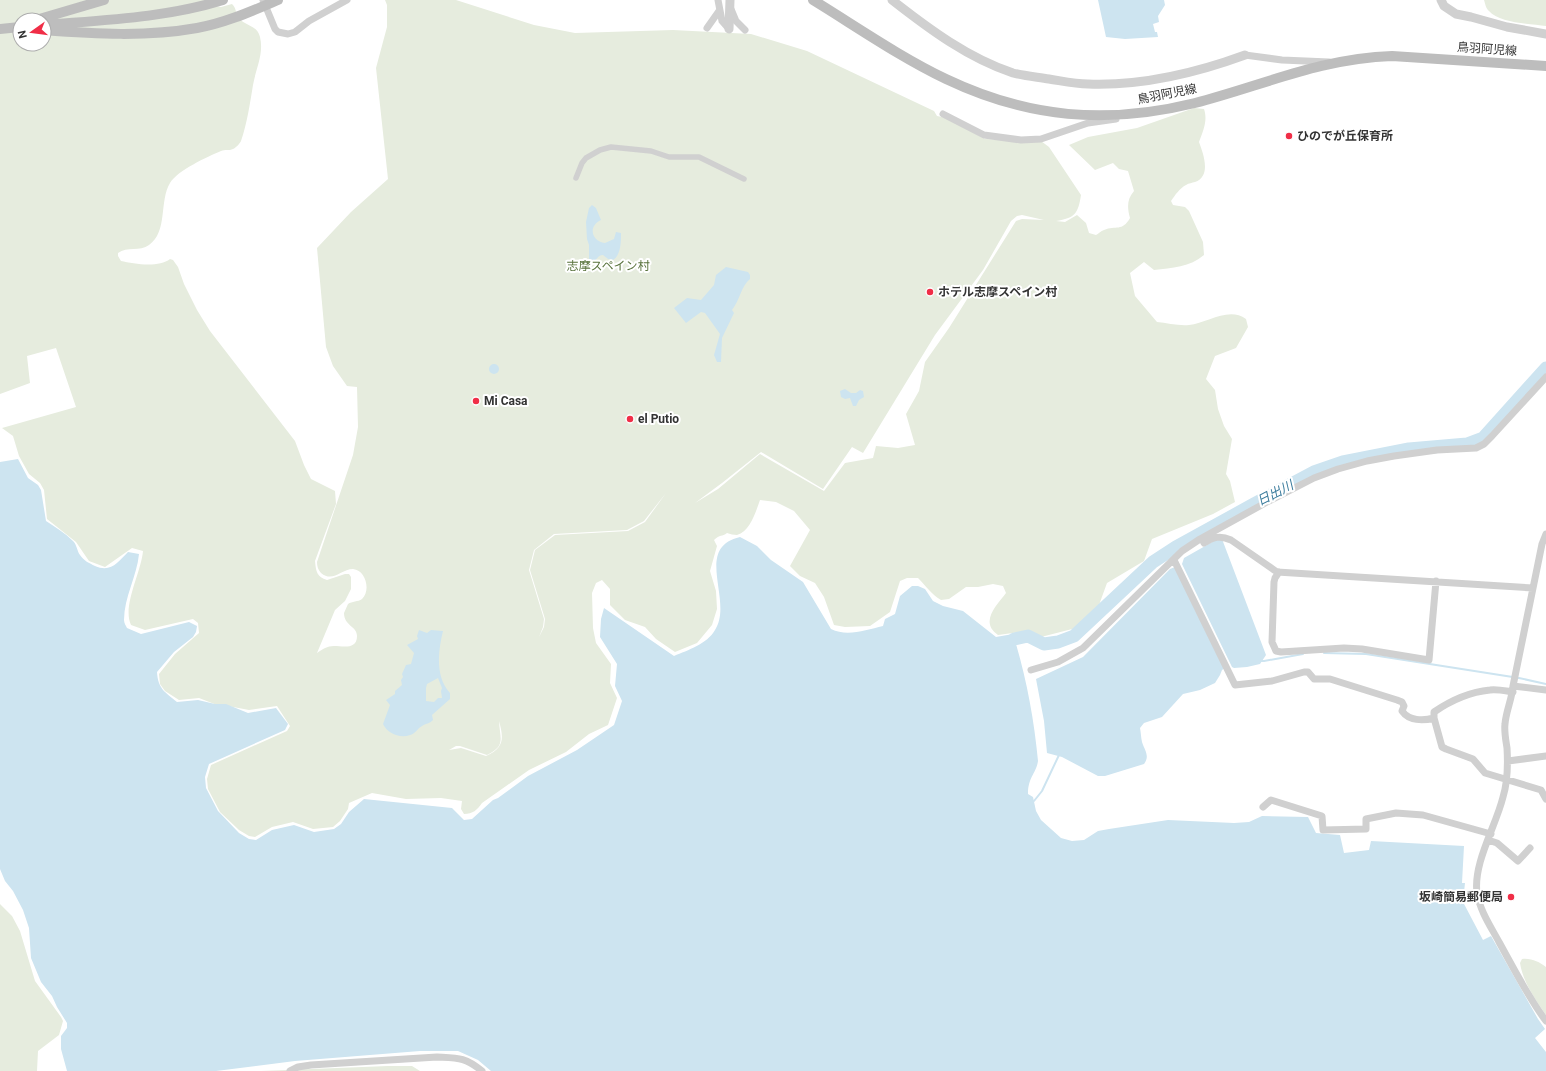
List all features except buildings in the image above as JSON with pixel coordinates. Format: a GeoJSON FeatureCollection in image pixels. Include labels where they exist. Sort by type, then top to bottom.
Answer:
{"type":"FeatureCollection","features":[{"type":"Feature","properties":{"kind":"main road"},"geometry":{"type":"LineString","coordinates":[[52,15],[104,0]]}},
{"type":"Feature","properties":{"kind":"main road"},"geometry":{"type":"LineString","coordinates":[[52,24],[173,13],[223,0]]}},
{"type":"Feature","properties":{"kind":"main road"},"geometry":{"type":"LineString","coordinates":[[52,30],[157,33],[197,28],[222,22],[264,3],[278,0]]}},
{"type":"Feature","properties":{"kind":"main road","name":"鳥羽阿児線"},"geometry":{"type":"LineString","coordinates":[[813,0],[916,63],[946,79],[1024,108],[1059,114],[1093,116],[1146,113],[1194,103],[1334,62],[1368,56],[1392,56],[1546,66]]}},
{"type":"Feature","properties":{"kind":"main road"},"geometry":{"type":"LineString","coordinates":[[0,29],[12,28]]}},
{"type":"Feature","properties":{"kind":"street"},"geometry":{"type":"LineString","coordinates":[[264,3],[278,32],[288,34],[295,32],[309,21],[347,0]]}},
{"type":"Feature","properties":{"kind":"street"},"geometry":{"type":"LineString","coordinates":[[718,0],[722,21],[729,29]]}},
{"type":"Feature","properties":{"kind":"street"},"geometry":{"type":"LineString","coordinates":[[892,0],[935,34],[960,48],[1013,73],[1031,77],[1088,84],[1132,82],[1156,79],[1224,63],[1245,56],[1282,60],[1334,62]]}},
{"type":"Feature","properties":{"kind":"street"},"geometry":{"type":"LineString","coordinates":[[1441,0],[1444,6],[1456,14],[1507,27],[1546,34]]}},
{"type":"Feature","properties":{"kind":"street"},"geometry":{"type":"LineString","coordinates":[[729,29],[730,4]]}},
{"type":"Feature","properties":{"kind":"street"},"geometry":{"type":"LineString","coordinates":[[730,4],[736,21],[745,30]]}},
{"type":"Feature","properties":{"kind":"street"},"geometry":{"type":"LineString","coordinates":[[706,28],[719,11]]}},
{"type":"Feature","properties":{"kind":"street"},"geometry":{"type":"LineString","coordinates":[[943,114],[984,135],[1021,140],[1041,138],[1088,123],[1146,113]]}},
{"type":"Feature","properties":{"kind":"street"},"geometry":{"type":"LineString","coordinates":[[576,178],[579,169],[586,158],[596,152],[611,147],[651,151],[670,157],[699,157],[744,179]]}},
{"type":"Feature","properties":{"kind":"street"},"geometry":{"type":"LineString","coordinates":[[1031,670],[1058,662],[1083,648],[1182,551],[1200,539],[1314,478],[1338,469],[1366,461],[1394,456],[1437,450],[1476,448],[1484,444],[1546,377]]}},
{"type":"Feature","properties":{"kind":"street"},"geometry":{"type":"LineString","coordinates":[[1546,534],[1542,544],[1513,689],[1504,726],[1508,761],[1507,780],[1503,797],[1482,853],[1477,885],[1480,904],[1528,996],[1546,1021]]}},
{"type":"Feature","properties":{"kind":"street"},"geometry":{"type":"LineString","coordinates":[[1174,560],[1208,540],[1223,536],[1277,572],[1533,588]]}},
{"type":"Feature","properties":{"kind":"street"},"geometry":{"type":"LineString","coordinates":[[1174,560],[1235,685],[1272,681],[1308,672],[1314,679],[1330,679],[1402,702],[1404,706],[1402,710],[1410,718],[1417,720],[1428,720],[1434,718]]}},
{"type":"Feature","properties":{"kind":"street"},"geometry":{"type":"LineString","coordinates":[[1279,572],[1274,582],[1272,642],[1276,650],[1281,652],[1344,648],[1362,649],[1430,660],[1436,581]]}},
{"type":"Feature","properties":{"kind":"street"},"geometry":{"type":"LineString","coordinates":[[1546,690],[1491,689],[1448,703],[1434,712],[1434,718],[1442,747],[1473,759],[1485,773],[1541,790],[1546,799]]}},
{"type":"Feature","properties":{"kind":"street"},"geometry":{"type":"LineString","coordinates":[[1508,761],[1546,756]]}},
{"type":"Feature","properties":{"kind":"street"},"geometry":{"type":"LineString","coordinates":[[1263,807],[1271,800],[1322,816],[1323,830],[1366,829],[1366,818],[1396,813],[1423,815],[1489,837],[1518,861],[1530,848]]}},
{"type":"Feature","properties":{"kind":"street"},"geometry":{"type":"LineString","coordinates":[[290,1071],[298,1067],[311,1065],[437,1057],[457,1058],[469,1061],[482,1071]]}},
{"type":"Feature","properties":{"kind":"green space","name":"志摩スペイン村"},"geometry":{"type":"Polygon","coordinates":[[[0,0],[213,0],[216,6],[221,7],[232,4],[239,18],[244,23],[254,28],[260,37],[260,55],[247,121],[240,142],[234,148],[221,151],[193,164],[179,173],[170,183],[167,190],[161,224],[155,239],[145,247],[122,251],[118,253],[118,256],[121,261],[139,264],[160,264],[170,259],[173,260],[178,267],[184,284],[197,310],[210,331],[295,441],[311,479],[335,491],[336,504],[315,561],[316,568],[319,576],[327,580],[349,574],[351,577],[351,589],[345,601],[335,610],[317,653],[329,647],[345,647],[355,643],[357,636],[355,630],[346,621],[344,613],[348,604],[362,599],[365,595],[367,586],[364,577],[357,570],[349,570],[329,577],[321,573],[317,565],[353,455],[358,427],[357,387],[347,386],[333,366],[326,347],[317,248],[351,212],[388,179],[376,68],[387,27],[387,5],[385,0],[456,0],[534,25],[575,33],[673,30],[751,34],[807,51],[934,111],[937,116],[947,118],[985,139],[1041,141],[1049,147],[1081,195],[1077,211],[1068,218],[1056,221],[1065,222],[1077,215],[1086,223],[1089,233],[1096,235],[1104,230],[1121,227],[1130,218],[1128,203],[1134,191],[1128,171],[1119,169],[1113,163],[1095,170],[1069,145],[1088,137],[1137,128],[1194,108],[1204,109],[1205,122],[1199,142],[1204,158],[1205,170],[1200,179],[1187,184],[1171,201],[1173,205],[1185,207],[1189,211],[1203,242],[1204,255],[1187,264],[1154,270],[1144,262],[1130,273],[1135,296],[1157,322],[1189,325],[1218,316],[1232,314],[1239,315],[1246,319],[1248,327],[1236,348],[1215,356],[1206,379],[1215,390],[1218,409],[1224,426],[1232,439],[1226,474],[1230,481],[1235,502],[1213,514],[1152,539],[1144,561],[1107,583],[1099,605],[1076,628],[1041,637],[1026,631],[998,635],[990,625],[990,619],[995,608],[1006,593],[1003,586],[993,584],[978,587],[966,587],[949,599],[941,600],[931,593],[918,578],[907,578],[900,581],[890,612],[870,626],[845,627],[834,625],[824,597],[815,583],[800,576],[790,566],[810,530],[794,511],[776,502],[760,500],[757,510],[746,530],[737,535],[727,533],[714,540],[717,546],[710,571],[716,591],[717,609],[712,625],[697,643],[675,652],[656,639],[645,627],[625,620],[610,605],[610,589],[602,580],[596,583],[592,593],[593,628],[596,643],[611,664],[610,683],[617,698],[608,725],[589,734],[566,752],[529,770],[470,813],[464,814],[461,809],[462,801],[441,798],[406,799],[372,793],[349,803],[348,809],[340,821],[333,827],[313,829],[293,822],[272,827],[255,837],[249,836],[239,830],[220,812],[208,789],[207,779],[211,765],[287,731],[290,726],[277,706],[249,710],[217,705],[199,698],[179,700],[165,691],[160,684],[159,674],[175,654],[199,633],[198,623],[193,619],[145,630],[131,625],[129,617],[130,599],[142,560],[143,551],[132,548],[105,567],[89,561],[76,542],[47,519],[44,490],[40,483],[29,474],[19,456],[13,436],[2,428],[76,407],[56,348],[27,356],[30,383],[0,394],[0,0]],[[1022,215],[1017,216],[1011,221],[983,270],[935,335],[863,453],[852,447],[823,489],[761,452],[695,503],[718,489],[760,454],[824,491],[845,463],[873,458],[876,446],[898,448],[915,445],[906,414],[919,391],[925,362],[949,328],[1016,221],[1022,219],[1044,220],[1022,215]],[[666,493],[644,521],[627,530],[554,534],[534,550],[529,570],[544,619],[539,637],[544,627],[545,619],[530,570],[535,550],[555,535],[628,531],[645,522],[666,493]],[[499,721],[501,737],[499,745],[493,752],[487,755],[460,746],[456,746],[449,750],[461,748],[486,756],[492,753],[496,750],[499,746],[502,738],[499,721]]]}},
{"type":"Feature","properties":{"kind":"green space"},"geometry":{"type":"Polygon","coordinates":[[[1484,0],[1546,0],[1546,26],[1500,18],[1488,10],[1484,0]]]}},
{"type":"Feature","properties":{"kind":"green space"},"geometry":{"type":"Polygon","coordinates":[[[0,904],[12,916],[20,931],[35,981],[63,1021],[59,1035],[38,1051],[37,1071],[0,1071],[0,904]]]}},
{"type":"Feature","properties":{"kind":"green space"},"geometry":{"type":"Polygon","coordinates":[[[1522,959],[1535,961],[1546,967],[1546,1015],[1534,997],[1524,977],[1520,963],[1522,959]]]}},
{"type":"Feature","properties":{"kind":"green space"},"geometry":{"type":"Polygon","coordinates":[[[412,1066],[420,1071],[261,1071],[412,1066]]]}},
{"type":"Feature","properties":{"kind":"water"},"geometry":{"type":"Polygon","coordinates":[[[1098,0],[1164,0],[1165,5],[1158,16],[1159,22],[1153,24],[1158,37],[1125,39],[1106,37],[1098,0]]]}},
{"type":"Feature","properties":{"kind":"water"},"geometry":{"type":"Polygon","coordinates":[[[592,205],[596,208],[601,220],[594,226],[593,229],[594,236],[600,242],[605,243],[614,239],[616,232],[621,233],[619,252],[613,260],[608,259],[603,255],[599,256],[592,262],[589,259],[586,222],[589,208],[592,205]]]}},
{"type":"Feature","properties":{"kind":"water"},"geometry":{"type":"Polygon","coordinates":[[[726,267],[748,272],[750,279],[745,285],[732,310],[734,313],[722,338],[721,362],[717,362],[714,355],[720,334],[705,313],[701,312],[686,323],[674,308],[687,298],[701,300],[714,285],[716,275],[726,267]]]}},
{"type":"Feature","properties":{"kind":"water"},"geometry":{"type":"Polygon","coordinates":[[[492,364],[496,364],[498,365],[498,373],[492,374],[489,371],[489,367],[492,364]]]}},
{"type":"Feature","properties":{"kind":"water"},"geometry":{"type":"Polygon","coordinates":[[[845,389],[851,393],[856,393],[860,390],[863,391],[864,397],[859,400],[856,406],[853,406],[850,398],[845,399],[841,397],[840,391],[845,389]]]}},
{"type":"Feature","properties":{"kind":"water"},"geometry":{"type":"Polygon","coordinates":[[[18,459],[28,478],[38,485],[41,490],[46,521],[73,541],[79,553],[85,560],[95,566],[106,568],[117,563],[128,552],[139,554],[136,570],[126,603],[124,621],[127,628],[141,634],[189,622],[197,626],[193,637],[174,652],[157,672],[159,682],[166,693],[177,702],[198,700],[215,704],[226,704],[248,713],[276,708],[288,724],[285,730],[209,764],[205,777],[206,788],[218,811],[239,833],[249,839],[256,840],[272,830],[294,825],[314,832],[334,829],[341,824],[349,812],[364,799],[452,808],[464,820],[472,819],[493,800],[528,776],[577,750],[614,725],[622,701],[615,686],[617,664],[600,637],[601,619],[604,608],[674,656],[697,646],[712,635],[720,618],[716,564],[719,552],[726,543],[740,537],[757,546],[771,560],[803,582],[831,629],[850,633],[883,626],[885,619],[895,614],[900,596],[912,586],[918,586],[925,589],[933,601],[943,606],[963,611],[996,637],[1013,634],[1029,697],[1038,761],[1029,784],[1028,794],[1033,797],[1036,811],[1041,820],[1061,838],[1072,841],[1084,840],[1098,831],[1168,820],[1234,823],[1249,822],[1262,816],[1308,817],[1316,833],[1340,835],[1344,853],[1369,850],[1371,841],[1464,846],[1462,883],[1465,883],[1463,902],[1483,940],[1491,936],[1545,1029],[1535,1038],[1546,1052],[1546,1071],[491,1071],[478,1060],[458,1051],[420,1051],[295,1061],[216,1071],[67,1071],[61,1049],[61,1036],[67,1028],[67,1023],[52,996],[41,982],[31,958],[29,928],[23,910],[13,891],[5,881],[0,869],[0,462],[18,459]]]}},
{"type":"Feature","properties":{"kind":"water"},"geometry":{"type":"Polygon","coordinates":[[[1222,539],[1266,655],[1260,664],[1247,667],[1232,667],[1182,564],[1184,558],[1214,541],[1222,539]]]}},
{"type":"Feature","properties":{"kind":"water"},"geometry":{"type":"Polygon","coordinates":[[[1175,567],[1225,668],[1222,670],[1215,683],[1200,690],[1183,694],[1162,717],[1144,723],[1140,728],[1142,742],[1147,756],[1144,764],[1105,776],[1098,776],[1062,757],[1047,753],[1044,721],[1036,679],[1083,657],[1170,569],[1175,567]]]}},
{"type":"Feature","properties":{"kind":"water"},"geometry":{"type":"Polygon","coordinates":[[[419,630],[427,633],[431,630],[443,631],[439,664],[445,687],[450,693],[450,699],[432,715],[433,720],[412,734],[398,736],[388,730],[383,724],[390,705],[386,700],[395,694],[395,691],[402,685],[402,674],[406,665],[411,664],[414,653],[407,645],[418,639],[417,636],[419,630]],[[438,678],[427,684],[426,701],[434,702],[438,698],[442,698],[442,688],[438,678]]]}},
{"type":"Feature","properties":{"kind":"waterway","name":"日出川"},"geometry":{"type":"LineString","coordinates":[[1014,639],[1028,636],[1044,644],[1058,642],[1074,636],[1153,562],[1176,547],[1314,472],[1343,462],[1409,449],[1467,444],[1483,438],[1546,368]]}},
{"type":"Feature","properties":{"kind":"waterway"},"geometry":{"type":"LineString","coordinates":[[1324,653],[1366,654],[1519,678],[1546,684]]}},
{"type":"Feature","properties":{"kind":"waterway"},"geometry":{"type":"LineString","coordinates":[[1261,661],[1303,654]]}},
{"type":"Feature","properties":{"kind":"waterway"},"geometry":{"type":"LineString","coordinates":[[1034,801],[1042,791],[1059,755]]}},
{"type":"Feature","properties":{"kind":"place","name":"ひのでが丘保育所"},"geometry":{"type":"Point","coordinates":[1289,136]}},
{"type":"Feature","properties":{"kind":"place","name":"ホテル志摩スペイン村"},"geometry":{"type":"Point","coordinates":[930,292]}},
{"type":"Feature","properties":{"kind":"place","name":"Mi Casa"},"geometry":{"type":"Point","coordinates":[476,401]}},
{"type":"Feature","properties":{"kind":"place","name":"el Putio"},"geometry":{"type":"Point","coordinates":[630,419]}},
{"type":"Feature","properties":{"kind":"place","name":"坂崎簡易郵便局"},"geometry":{"type":"Point","coordinates":[1511,897]}}]}
